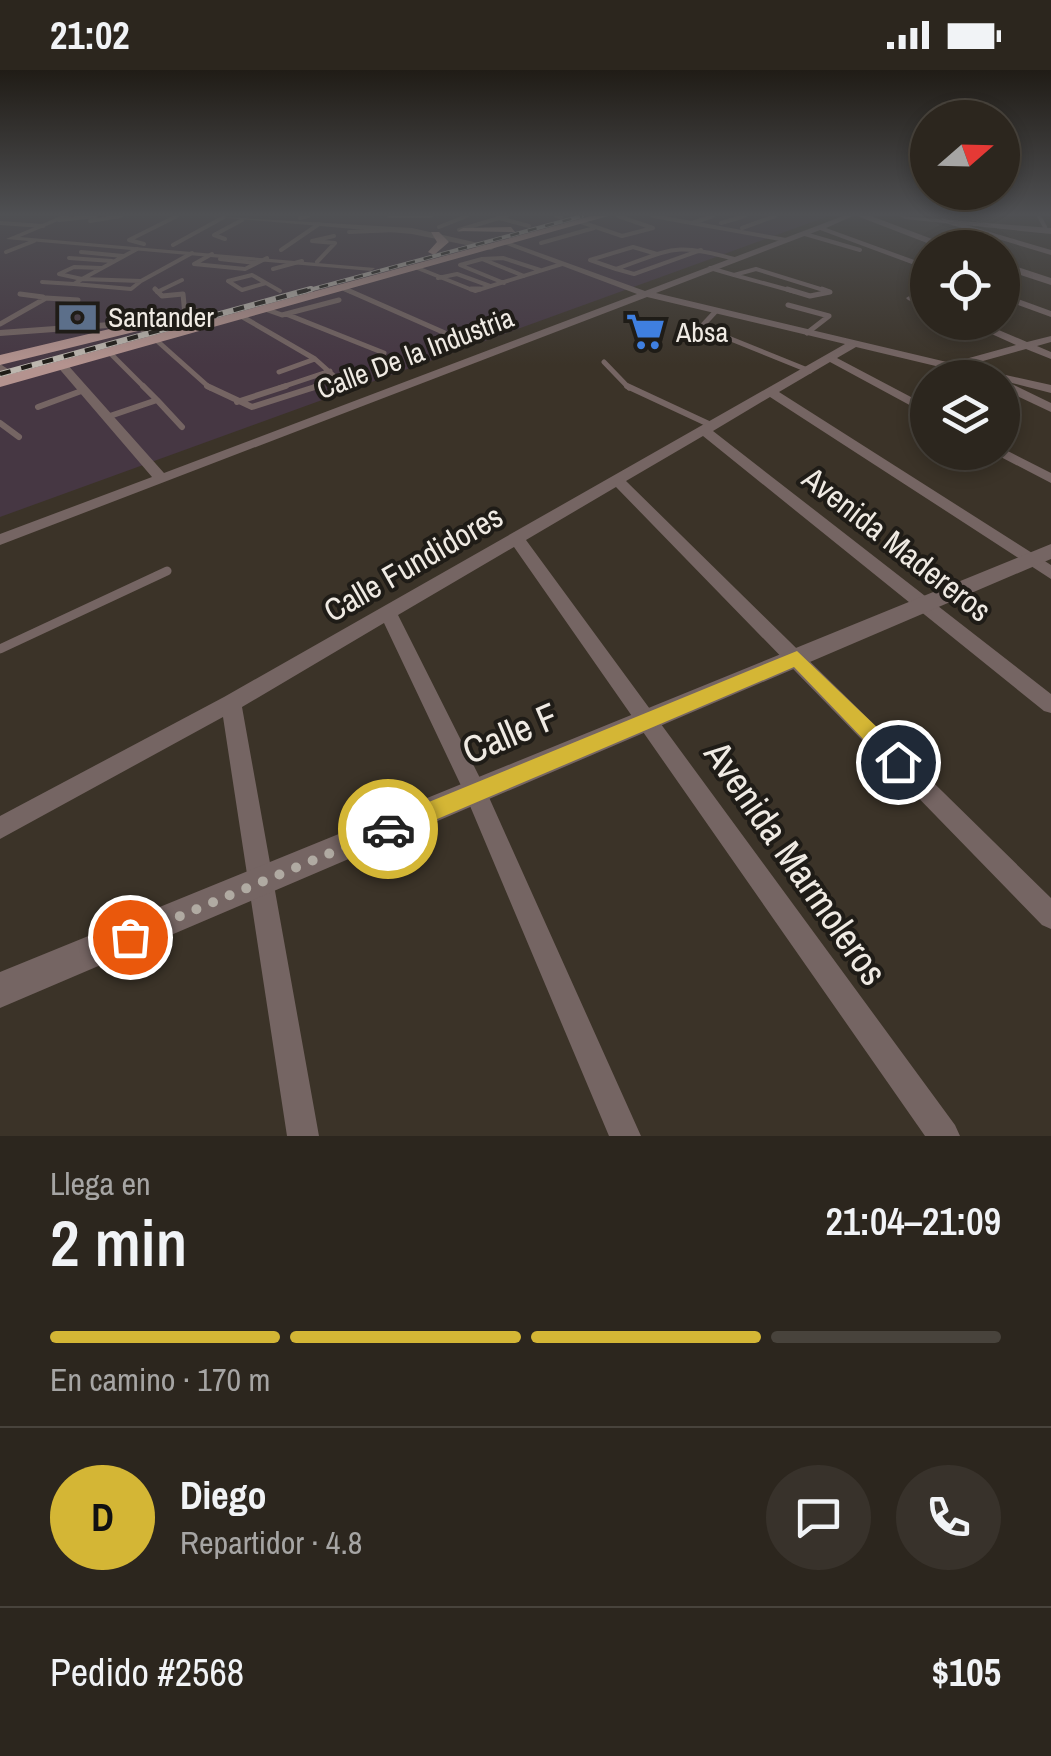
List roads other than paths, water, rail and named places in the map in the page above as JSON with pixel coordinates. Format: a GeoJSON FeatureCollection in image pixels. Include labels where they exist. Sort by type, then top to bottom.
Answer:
{"type":"FeatureCollection","features":[{"type":"Feature","properties":{"kind":"main road"},"geometry":{"type":"LineString","coordinates":[[0,364],[137,323],[186,315],[273,287],[381,266]]}},
{"type":"Feature","properties":{"kind":"main road"},"geometry":{"type":"LineString","coordinates":[[7,380],[265,309],[340,294],[423,266]]}},
{"type":"Feature","properties":{"kind":"street"},"geometry":{"type":"LineString","coordinates":[[352,266],[372,268]]}},
{"type":"Feature","properties":{"kind":"street"},"geometry":{"type":"LineString","coordinates":[[567,266],[642,293],[925,360]]}},
{"type":"Feature","properties":{"kind":"street","name":"Calle De la Industria"},"geometry":{"type":"LineString","coordinates":[[0,540],[716,266]]}},
{"type":"Feature","properties":{"kind":"street"},"geometry":{"type":"LineString","coordinates":[[1020,271],[1051,282]]}},
{"type":"Feature","properties":{"kind":"street"},"geometry":{"type":"LineString","coordinates":[[1020,303],[1051,314]]}},
{"type":"Feature","properties":{"kind":"street"},"geometry":{"type":"LineString","coordinates":[[0,333],[137,323],[155,339]]}},
{"type":"Feature","properties":{"kind":"street"},"geometry":{"type":"LineString","coordinates":[[974,360],[1051,339]]}},
{"type":"Feature","properties":{"kind":"street"},"geometry":{"type":"LineString","coordinates":[[1013,340],[1051,356]]}},
{"type":"Feature","properties":{"kind":"street","name":"Calle Fundidores"},"geometry":{"type":"LineString","coordinates":[[0,828],[231,703],[854,344]]}},
{"type":"Feature","properties":{"kind":"street"},"geometry":{"type":"LineString","coordinates":[[832,359],[910,401]]}},
{"type":"Feature","properties":{"kind":"street"},"geometry":{"type":"LineString","coordinates":[[0,364],[7,380]]}},
{"type":"Feature","properties":{"kind":"street"},"geometry":{"type":"LineString","coordinates":[[62,365],[160,477]]}},
{"type":"Feature","properties":{"kind":"street"},"geometry":{"type":"LineString","coordinates":[[1020,383],[1051,389]]}},
{"type":"Feature","properties":{"kind":"street"},"geometry":{"type":"LineString","coordinates":[[1020,390],[1051,408]]}},
{"type":"Feature","properties":{"kind":"street"},"geometry":{"type":"LineString","coordinates":[[771,392],[1044,561]]}},
{"type":"Feature","properties":{"kind":"street","name":"Avenida Madereros"},"geometry":{"type":"LineString","coordinates":[[709,429],[1051,705]]}},
{"type":"Feature","properties":{"kind":"street"},"geometry":{"type":"LineString","coordinates":[[1020,462],[1051,479]]}},
{"type":"Feature","properties":{"kind":"street"},"geometry":{"type":"LineString","coordinates":[[618,481],[1051,916]]}},
{"type":"Feature","properties":{"kind":"street","name":"Avenida Marmoleros"},"geometry":{"type":"LineString","coordinates":[[516,538],[944,1136]]}},
{"type":"Feature","properties":{"kind":"street","name":"Calle F"},"geometry":{"type":"LineString","coordinates":[[0,990],[260,885],[924,604],[1044,561]]}},
{"type":"Feature","properties":{"kind":"street"},"geometry":{"type":"LineString","coordinates":[[388,612],[475,792],[625,1136]]}},
{"type":"Feature","properties":{"kind":"street"},"geometry":{"type":"LineString","coordinates":[[231,703],[303,1136]]}},
{"type":"Feature","properties":{"kind":"lane"},"geometry":{"type":"LineString","coordinates":[[74,284],[106,266]]}},
{"type":"Feature","properties":{"kind":"lane"},"geometry":{"type":"LineString","coordinates":[[42,282],[130,290],[169,266]]}},
{"type":"Feature","properties":{"kind":"lane"},"geometry":{"type":"LineString","coordinates":[[212,266],[245,269],[252,266]]}},
{"type":"Feature","properties":{"kind":"lane"},"geometry":{"type":"LineString","coordinates":[[273,269],[285,266]]}},
{"type":"Feature","properties":{"kind":"lane"},"geometry":{"type":"LineString","coordinates":[[462,266],[504,283]]}},
{"type":"Feature","properties":{"kind":"lane"},"geometry":{"type":"LineString","coordinates":[[512,266],[526,276]]}},
{"type":"Feature","properties":{"kind":"lane"},"geometry":{"type":"LineString","coordinates":[[526,266],[542,271]]}},
{"type":"Feature","properties":{"kind":"lane"},"geometry":{"type":"LineString","coordinates":[[415,268],[470,291],[557,266]]}},
{"type":"Feature","properties":{"kind":"lane"},"geometry":{"type":"LineString","coordinates":[[607,266],[634,274],[657,266]]}},
{"type":"Feature","properties":{"kind":"lane"},"geometry":{"type":"LineString","coordinates":[[616,269],[625,266]]}},
{"type":"Feature","properties":{"kind":"lane"},"geometry":{"type":"LineString","coordinates":[[101,268],[74,268],[59,274],[142,281]]}},
{"type":"Feature","properties":{"kind":"lane"},"geometry":{"type":"LineString","coordinates":[[710,268],[810,296],[830,292],[756,270],[732,274]]}},
{"type":"Feature","properties":{"kind":"lane"},"geometry":{"type":"LineString","coordinates":[[438,278],[458,274],[492,287]]}},
{"type":"Feature","properties":{"kind":"lane"},"geometry":{"type":"LineString","coordinates":[[250,275],[273,287],[242,290],[228,281],[250,275]]}},
{"type":"Feature","properties":{"kind":"lane"},"geometry":{"type":"LineString","coordinates":[[182,280],[154,290],[161,296],[184,294],[186,315]]}},
{"type":"Feature","properties":{"kind":"lane"},"geometry":{"type":"LineString","coordinates":[[20,294],[78,300]]}},
{"type":"Feature","properties":{"kind":"lane"},"geometry":{"type":"LineString","coordinates":[[286,314],[340,294],[446,333]]}},
{"type":"Feature","properties":{"kind":"lane"},"geometry":{"type":"LineString","coordinates":[[0,324],[46,298]]}},
{"type":"Feature","properties":{"kind":"lane"},"geometry":{"type":"LineString","coordinates":[[788,305],[829,316],[807,333]]}},
{"type":"Feature","properties":{"kind":"lane"},"geometry":{"type":"LineString","coordinates":[[265,309],[384,353]]}},
{"type":"Feature","properties":{"kind":"lane"},"geometry":{"type":"LineString","coordinates":[[716,310],[703,325],[706,329],[810,371]]}},
{"type":"Feature","properties":{"kind":"lane"},"geometry":{"type":"LineString","coordinates":[[241,316],[330,370]]}},
{"type":"Feature","properties":{"kind":"lane"},"geometry":{"type":"LineString","coordinates":[[155,339],[202,381],[238,402],[330,370]]}},
{"type":"Feature","properties":{"kind":"lane"},"geometry":{"type":"LineString","coordinates":[[108,352],[182,427]]}},
{"type":"Feature","properties":{"kind":"lane"},"geometry":{"type":"LineString","coordinates":[[279,372],[316,359]]}},
{"type":"Feature","properties":{"kind":"lane"},"geometry":{"type":"LineString","coordinates":[[604,362],[630,389],[709,429]]}},
{"type":"Feature","properties":{"kind":"lane"},"geometry":{"type":"LineString","coordinates":[[38,406],[84,390]]}},
{"type":"Feature","properties":{"kind":"lane"},"geometry":{"type":"LineString","coordinates":[[107,416],[157,400]]}},
{"type":"Feature","properties":{"kind":"lane"},"geometry":{"type":"LineString","coordinates":[[0,423],[19,437]]}},
{"type":"Feature","properties":{"kind":"lane"},"geometry":{"type":"LineString","coordinates":[[0,648],[167,571]]}},
{"type":"Feature","properties":{"kind":"railway"},"geometry":{"type":"LineString","coordinates":[[302,292],[399,266]]}},
{"type":"Feature","properties":{"kind":"railway"},"geometry":{"type":"LineString","coordinates":[[0,374],[311,289]]}},
{"type":"Feature","properties":{"kind":"place","name":"Santander"},"geometry":{"type":"Point","coordinates":[78,317]}},
{"type":"Feature","properties":{"kind":"place","name":"Absa"},"geometry":{"type":"Point","coordinates":[646,332]}}]}
